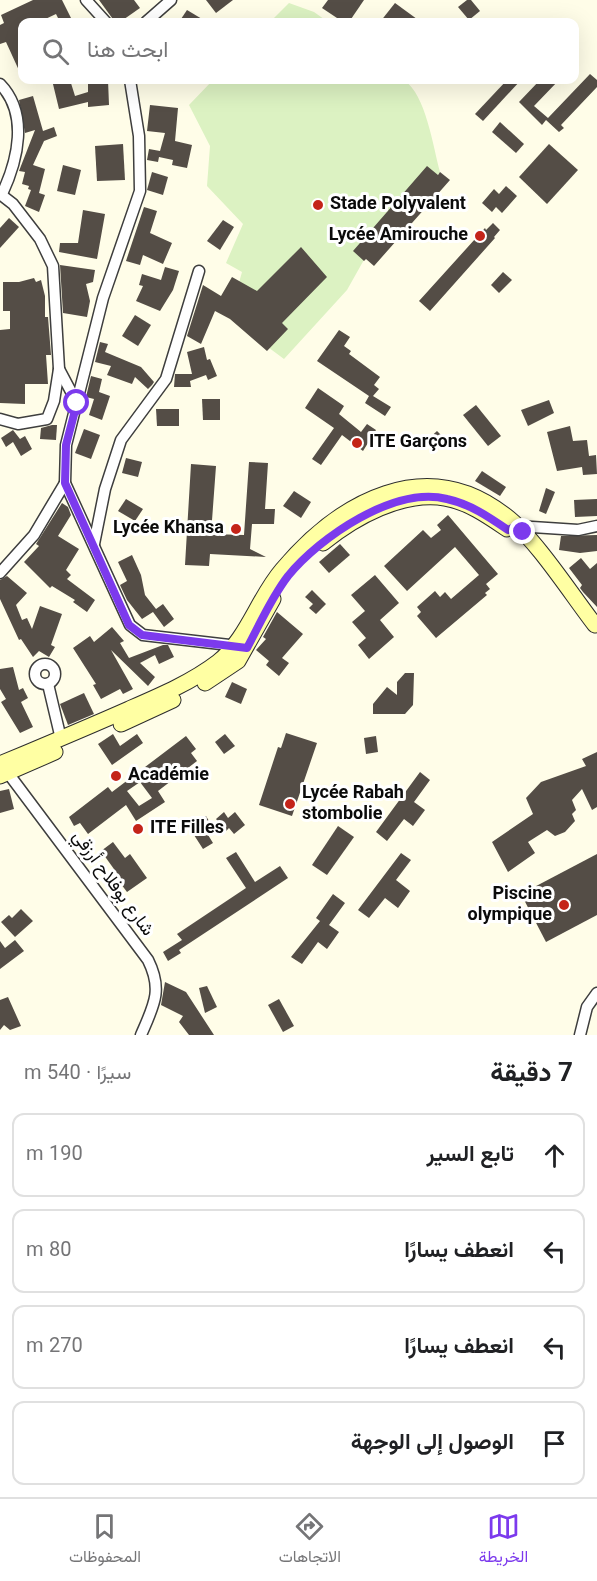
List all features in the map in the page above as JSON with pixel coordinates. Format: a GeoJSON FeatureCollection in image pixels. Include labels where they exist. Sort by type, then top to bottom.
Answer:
{"type":"FeatureCollection","features":[{"type":"Feature","properties":{"kind":"main road"},"geometry":{"type":"LineString","coordinates":[[2,769],[192,678],[217,663],[241,646],[299,564],[329,538],[369,513],[414,498],[446,498],[472,507],[512,528],[596,626]]}},
{"type":"Feature","properties":{"kind":"main road"},"geometry":{"type":"LineString","coordinates":[[2,769],[153,710],[197,687],[238,661],[241,646]]}},
{"type":"Feature","properties":{"kind":"street"},"geometry":{"type":"LineString","coordinates":[[86,0],[102,18]]}},
{"type":"Feature","properties":{"kind":"street"},"geometry":{"type":"LineString","coordinates":[[151,18],[171,0]]}},
{"type":"Feature","properties":{"kind":"street"},"geometry":{"type":"LineString","coordinates":[[0,84],[13,102],[18,136],[15,162],[1,194],[40,239],[53,266],[58,369],[54,401],[46,419],[18,424],[0,419]]}},
{"type":"Feature","properties":{"kind":"street"},"geometry":{"type":"LineString","coordinates":[[131,84],[139,136],[140,191],[104,298],[66,445],[65,483],[129,625],[142,635],[241,646]]}},
{"type":"Feature","properties":{"kind":"street"},"geometry":{"type":"LineString","coordinates":[[94,546],[105,489],[121,440],[166,379],[199,271]]}},
{"type":"Feature","properties":{"kind":"street"},"geometry":{"type":"LineString","coordinates":[[58,369],[77,403]]}},
{"type":"Feature","properties":{"kind":"street"},"geometry":{"type":"LineString","coordinates":[[0,573],[34,536],[65,483]]}},
{"type":"Feature","properties":{"kind":"street"},"geometry":{"type":"LineString","coordinates":[[512,528],[578,530],[597,526]]}},
{"type":"Feature","properties":{"kind":"street"},"geometry":{"type":"LineString","coordinates":[[48,684],[61,739]]}},
{"type":"Feature","properties":{"kind":"street","name":"شارع بوفلاح أرزقي"},"geometry":{"type":"LineString","coordinates":[[2,769],[148,960],[156,977],[157,989],[141,1035]]}},
{"type":"Feature","properties":{"kind":"street"},"geometry":{"type":"LineString","coordinates":[[580,1035],[587,1007],[597,993]]}},
{"type":"Feature","properties":{"kind":"green space"},"geometry":{"type":"Polygon","coordinates":[[[289,3],[314,12],[322,18],[274,18],[289,3]]]}},
{"type":"Feature","properties":{"kind":"green space","name":"Stade Polyvalent"},"geometry":{"type":"Polygon","coordinates":[[[209,84],[409,84],[423,109],[440,172],[365,258],[347,290],[284,359],[229,318],[242,272],[226,263],[243,224],[207,186],[210,146],[189,105],[209,84]]]}},
{"type":"Feature","properties":{"kind":"building"},"geometry":{"type":"Polygon","coordinates":[[[33,0],[62,0],[71,18],[58,18],[56,14],[48,18],[18,18],[18,68],[6,42],[0,44],[0,25],[4,23],[1,15],[33,0]]]}},
{"type":"Feature","properties":{"kind":"building"},"geometry":{"type":"Polygon","coordinates":[[[99,0],[134,0],[140,8],[126,18],[112,18],[99,0]]]}},
{"type":"Feature","properties":{"kind":"building"},"geometry":{"type":"Polygon","coordinates":[[[206,0],[233,0],[216,13],[206,0]]]}},
{"type":"Feature","properties":{"kind":"building"},"geometry":{"type":"Polygon","coordinates":[[[328,0],[364,0],[352,18],[337,18],[322,8],[328,0]]]}},
{"type":"Feature","properties":{"kind":"building"},"geometry":{"type":"Polygon","coordinates":[[[467,0],[471,0],[480,11],[471,18],[467,18],[458,7],[467,0]]]}},
{"type":"Feature","properties":{"kind":"building"},"geometry":{"type":"Polygon","coordinates":[[[395,3],[416,18],[383,18],[395,3]]]}},
{"type":"Feature","properties":{"kind":"building"},"geometry":{"type":"Polygon","coordinates":[[[187,10],[200,18],[182,18],[187,10]]]}},
{"type":"Feature","properties":{"kind":"building"},"geometry":{"type":"Polygon","coordinates":[[[590,74],[597,80],[597,87],[561,125],[564,128],[559,132],[546,120],[542,125],[519,102],[536,84],[555,84],[534,106],[548,118],[590,74]]]}},
{"type":"Feature","properties":{"kind":"building"},"geometry":{"type":"Polygon","coordinates":[[[53,84],[71,84],[75,96],[88,92],[88,84],[108,84],[109,105],[88,107],[88,102],[59,109],[53,84]]]}},
{"type":"Feature","properties":{"kind":"building"},"geometry":{"type":"Polygon","coordinates":[[[503,84],[517,84],[483,121],[475,114],[503,84]]]}},
{"type":"Feature","properties":{"kind":"building"},"geometry":{"type":"Polygon","coordinates":[[[33,96],[43,131],[54,127],[57,136],[44,141],[33,165],[45,169],[39,193],[45,195],[39,212],[25,206],[31,190],[28,189],[29,186],[22,184],[25,172],[19,171],[35,130],[25,133],[19,100],[33,96]]]}},
{"type":"Feature","properties":{"kind":"building"},"geometry":{"type":"Polygon","coordinates":[[[150,105],[178,108],[175,141],[192,145],[187,168],[172,165],[173,160],[159,157],[158,162],[147,160],[149,149],[160,151],[165,133],[147,131],[150,105]]]}},
{"type":"Feature","properties":{"kind":"building"},"geometry":{"type":"Polygon","coordinates":[[[500,122],[524,144],[516,153],[492,132],[500,122]]]}},
{"type":"Feature","properties":{"kind":"building"},"geometry":{"type":"Polygon","coordinates":[[[123,144],[125,180],[97,181],[95,146],[123,144]]]}},
{"type":"Feature","properties":{"kind":"building"},"geometry":{"type":"Polygon","coordinates":[[[549,144],[578,170],[547,204],[519,177],[549,144]]]}},
{"type":"Feature","properties":{"kind":"building"},"geometry":{"type":"Polygon","coordinates":[[[63,165],[81,170],[75,195],[57,191],[63,165]]]}},
{"type":"Feature","properties":{"kind":"building"},"geometry":{"type":"Polygon","coordinates":[[[427,166],[438,175],[440,172],[450,180],[374,266],[366,259],[364,261],[353,251],[427,166]]]}},
{"type":"Feature","properties":{"kind":"building"},"geometry":{"type":"Polygon","coordinates":[[[152,172],[168,177],[163,195],[147,190],[152,172]]]}},
{"type":"Feature","properties":{"kind":"building"},"geometry":{"type":"Polygon","coordinates":[[[506,186],[517,196],[502,213],[496,207],[492,212],[482,203],[494,189],[499,194],[506,186]]]}},
{"type":"Feature","properties":{"kind":"building"},"geometry":{"type":"Polygon","coordinates":[[[144,207],[157,211],[150,233],[172,243],[163,264],[143,255],[140,265],[126,261],[144,207]]]}},
{"type":"Feature","properties":{"kind":"building"},"geometry":{"type":"Polygon","coordinates":[[[83,210],[105,214],[97,259],[59,252],[60,243],[78,243],[83,210]]]}},
{"type":"Feature","properties":{"kind":"building"},"geometry":{"type":"Polygon","coordinates":[[[9,218],[19,227],[0,248],[0,228],[9,218]]]}},
{"type":"Feature","properties":{"kind":"building"},"geometry":{"type":"Polygon","coordinates":[[[223,220],[234,227],[220,250],[207,241],[223,220]]]}},
{"type":"Feature","properties":{"kind":"building"},"geometry":{"type":"Polygon","coordinates":[[[493,223],[500,230],[495,238],[430,311],[419,301],[485,228],[486,230],[493,223]]]}},
{"type":"Feature","properties":{"kind":"building"},"geometry":{"type":"Polygon","coordinates":[[[301,247],[327,277],[282,323],[288,329],[267,351],[230,319],[215,311],[201,344],[187,336],[203,285],[221,296],[232,277],[257,291],[301,247]]]}},
{"type":"Feature","properties":{"kind":"building"},"geometry":{"type":"Polygon","coordinates":[[[60,265],[95,270],[93,282],[86,284],[90,301],[87,317],[63,313],[60,265]]]}},
{"type":"Feature","properties":{"kind":"building"},"geometry":{"type":"Polygon","coordinates":[[[165,267],[179,271],[173,290],[160,311],[136,301],[143,286],[139,285],[142,274],[161,280],[165,267]]]}},
{"type":"Feature","properties":{"kind":"building"},"geometry":{"type":"Polygon","coordinates":[[[503,272],[512,280],[499,293],[491,285],[503,272]]]}},
{"type":"Feature","properties":{"kind":"building"},"geometry":{"type":"Polygon","coordinates":[[[34,278],[36,282],[41,280],[45,296],[45,317],[48,317],[51,355],[46,355],[48,384],[25,384],[25,404],[0,403],[0,330],[10,329],[10,311],[3,311],[3,282],[19,282],[34,278]]]}},
{"type":"Feature","properties":{"kind":"building"},"geometry":{"type":"Polygon","coordinates":[[[135,315],[151,325],[138,346],[122,336],[135,315]]]}},
{"type":"Feature","properties":{"kind":"building"},"geometry":{"type":"Polygon","coordinates":[[[339,330],[350,337],[344,346],[351,351],[349,354],[380,377],[374,385],[379,389],[373,396],[391,407],[385,416],[365,403],[369,396],[317,361],[339,330]]]}},
{"type":"Feature","properties":{"kind":"building"},"geometry":{"type":"Polygon","coordinates":[[[100,342],[108,344],[105,352],[141,367],[154,382],[152,385],[148,389],[135,377],[132,384],[107,375],[111,366],[95,362],[100,342]]]}},
{"type":"Feature","properties":{"kind":"building"},"geometry":{"type":"Polygon","coordinates":[[[204,347],[207,360],[210,359],[217,376],[208,380],[206,375],[190,381],[191,387],[174,387],[175,374],[192,374],[187,352],[204,347]]]}},
{"type":"Feature","properties":{"kind":"building"},"geometry":{"type":"Polygon","coordinates":[[[91,376],[102,379],[99,392],[110,396],[102,420],[89,415],[94,399],[86,397],[91,376]]]}},
{"type":"Feature","properties":{"kind":"building"},"geometry":{"type":"Polygon","coordinates":[[[318,388],[344,406],[339,414],[361,432],[367,424],[376,430],[363,451],[342,435],[321,465],[312,459],[334,428],[305,408],[318,388]]]}},
{"type":"Feature","properties":{"kind":"building"},"geometry":{"type":"Polygon","coordinates":[[[202,399],[220,399],[220,420],[203,420],[202,399]]]}},
{"type":"Feature","properties":{"kind":"building"},"geometry":{"type":"Polygon","coordinates":[[[549,400],[554,413],[528,426],[521,410],[549,400]]]}},
{"type":"Feature","properties":{"kind":"building"},"geometry":{"type":"Polygon","coordinates":[[[476,405],[501,436],[488,446],[463,415],[476,405]]]}},
{"type":"Feature","properties":{"kind":"building"},"geometry":{"type":"Polygon","coordinates":[[[156,409],[179,409],[179,426],[157,426],[156,409]]]}},
{"type":"Feature","properties":{"kind":"building"},"geometry":{"type":"Polygon","coordinates":[[[57,425],[56,440],[40,439],[41,428],[57,425]]]}},
{"type":"Feature","properties":{"kind":"building"},"geometry":{"type":"Polygon","coordinates":[[[570,426],[573,441],[587,440],[589,456],[596,455],[597,474],[583,475],[582,467],[557,471],[547,432],[570,426]]]}},
{"type":"Feature","properties":{"kind":"building"},"geometry":{"type":"Polygon","coordinates":[[[84,429],[100,435],[91,459],[75,453],[84,429]]]}},
{"type":"Feature","properties":{"kind":"building"},"geometry":{"type":"Polygon","coordinates":[[[13,430],[20,439],[25,436],[32,449],[21,456],[13,442],[6,447],[1,438],[13,430]]]}},
{"type":"Feature","properties":{"kind":"building"},"geometry":{"type":"Polygon","coordinates":[[[437,431],[447,441],[434,453],[424,443],[437,431]]]}},
{"type":"Feature","properties":{"kind":"building"},"geometry":{"type":"Polygon","coordinates":[[[126,458],[142,462],[138,477],[122,473],[126,458]]]}},
{"type":"Feature","properties":{"kind":"building"},"geometry":{"type":"Polygon","coordinates":[[[249,462],[268,463],[265,509],[275,509],[274,524],[252,524],[250,549],[266,557],[210,554],[209,566],[185,565],[191,464],[216,466],[211,534],[244,535],[249,462]]]}},
{"type":"Feature","properties":{"kind":"building"},"geometry":{"type":"Polygon","coordinates":[[[482,471],[506,487],[500,496],[475,481],[482,471]]]}},
{"type":"Feature","properties":{"kind":"building"},"geometry":{"type":"Polygon","coordinates":[[[546,488],[555,492],[546,514],[539,511],[546,488]]]}},
{"type":"Feature","properties":{"kind":"building"},"geometry":{"type":"Polygon","coordinates":[[[294,491],[311,502],[301,518],[283,506],[294,491]]]}},
{"type":"Feature","properties":{"kind":"building"},"geometry":{"type":"Polygon","coordinates":[[[126,499],[143,509],[135,521],[118,511],[126,499]]]}},
{"type":"Feature","properties":{"kind":"building"},"geometry":{"type":"Polygon","coordinates":[[[597,499],[597,516],[575,517],[574,500],[597,499]]]}},
{"type":"Feature","properties":{"kind":"building"},"geometry":{"type":"Polygon","coordinates":[[[62,503],[68,507],[71,515],[58,536],[79,549],[66,570],[71,575],[67,579],[95,600],[87,612],[73,602],[75,600],[52,586],[50,588],[24,562],[39,546],[36,544],[62,503]]]}},
{"type":"Feature","properties":{"kind":"building"},"geometry":{"type":"Polygon","coordinates":[[[448,515],[498,574],[486,584],[490,589],[485,593],[487,595],[436,638],[417,616],[421,612],[417,607],[435,591],[440,597],[445,592],[451,599],[479,575],[455,547],[407,591],[384,566],[423,530],[431,538],[441,530],[437,525],[448,515]]]}},
{"type":"Feature","properties":{"kind":"building"},"geometry":{"type":"Polygon","coordinates":[[[597,535],[597,551],[580,553],[559,550],[561,536],[597,535]]]}},
{"type":"Feature","properties":{"kind":"building"},"geometry":{"type":"Polygon","coordinates":[[[340,544],[350,555],[329,573],[319,562],[340,544]]]}},
{"type":"Feature","properties":{"kind":"building"},"geometry":{"type":"Polygon","coordinates":[[[132,555],[141,575],[145,595],[156,609],[163,604],[174,619],[164,627],[153,612],[142,619],[127,600],[120,585],[127,581],[118,562],[132,555]]]}},
{"type":"Feature","properties":{"kind":"building"},"geometry":{"type":"Polygon","coordinates":[[[581,558],[590,569],[597,563],[597,607],[580,588],[582,585],[569,568],[581,558]]]}},
{"type":"Feature","properties":{"kind":"building"},"geometry":{"type":"Polygon","coordinates":[[[375,575],[399,603],[380,620],[394,637],[369,659],[358,645],[366,638],[352,622],[365,611],[351,595],[375,575]]]}},
{"type":"Feature","properties":{"kind":"building"},"geometry":{"type":"Polygon","coordinates":[[[7,576],[27,593],[16,605],[22,620],[27,618],[32,629],[40,606],[62,614],[51,645],[55,647],[49,657],[39,651],[33,657],[21,639],[19,640],[0,599],[0,580],[7,576]]]}},
{"type":"Feature","properties":{"kind":"building"},"geometry":{"type":"Polygon","coordinates":[[[312,590],[326,604],[316,614],[309,608],[313,604],[305,597],[312,590]]]}},
{"type":"Feature","properties":{"kind":"building"},"geometry":{"type":"Polygon","coordinates":[[[277,612],[303,634],[282,658],[289,663],[279,676],[266,665],[269,661],[256,650],[266,639],[263,637],[277,612]]]}},
{"type":"Feature","properties":{"kind":"building"},"geometry":{"type":"Polygon","coordinates":[[[112,627],[124,641],[120,643],[129,658],[163,645],[168,645],[174,657],[159,664],[155,655],[140,663],[155,677],[148,686],[111,650],[133,689],[123,694],[120,689],[101,699],[93,685],[96,684],[73,648],[90,636],[94,642],[112,627]]]}},
{"type":"Feature","properties":{"kind":"building"},"geometry":{"type":"Polygon","coordinates":[[[13,667],[19,690],[23,688],[28,698],[21,702],[33,727],[20,733],[1,702],[6,699],[0,689],[0,669],[13,667]]]}},
{"type":"Feature","properties":{"kind":"building"},"geometry":{"type":"Polygon","coordinates":[[[405,673],[414,673],[413,705],[405,714],[373,714],[373,704],[387,687],[397,695],[397,682],[405,673]]]}},
{"type":"Feature","properties":{"kind":"building"},"geometry":{"type":"Polygon","coordinates":[[[232,682],[247,689],[241,704],[225,697],[232,682]]]}},
{"type":"Feature","properties":{"kind":"building"},"geometry":{"type":"Polygon","coordinates":[[[84,693],[94,714],[68,725],[60,704],[84,693]]]}},
{"type":"Feature","properties":{"kind":"building"},"geometry":{"type":"Polygon","coordinates":[[[286,733],[317,743],[292,816],[259,805],[278,747],[281,748],[286,733]]]}},
{"type":"Feature","properties":{"kind":"building"},"geometry":{"type":"Polygon","coordinates":[[[113,734],[120,746],[137,734],[143,743],[112,765],[98,744],[113,734]]]}},
{"type":"Feature","properties":{"kind":"building"},"geometry":{"type":"Polygon","coordinates":[[[225,734],[235,746],[224,754],[215,742],[225,734]]]}},
{"type":"Feature","properties":{"kind":"building"},"geometry":{"type":"Polygon","coordinates":[[[186,736],[196,749],[191,753],[197,761],[158,791],[165,802],[136,821],[126,805],[88,834],[80,823],[74,826],[69,817],[108,787],[112,792],[186,736]],[[140,782],[127,791],[139,806],[152,798],[140,782]]]}},
{"type":"Feature","properties":{"kind":"building"},"geometry":{"type":"Polygon","coordinates":[[[376,736],[378,752],[366,754],[364,738],[376,736]]]}},
{"type":"Feature","properties":{"kind":"building"},"geometry":{"type":"Polygon","coordinates":[[[597,752],[597,807],[592,810],[582,789],[572,800],[576,810],[572,814],[575,821],[565,832],[555,836],[547,830],[528,842],[535,853],[508,872],[492,842],[533,814],[526,798],[541,782],[586,766],[582,759],[597,752]]]}},
{"type":"Feature","properties":{"kind":"building"},"geometry":{"type":"Polygon","coordinates":[[[420,772],[430,780],[414,802],[425,810],[413,826],[404,819],[387,841],[376,832],[420,772]]]}},
{"type":"Feature","properties":{"kind":"building"},"geometry":{"type":"Polygon","coordinates":[[[9,789],[14,809],[0,813],[0,791],[9,789]]]}},
{"type":"Feature","properties":{"kind":"building"},"geometry":{"type":"Polygon","coordinates":[[[224,812],[228,818],[235,812],[245,825],[234,834],[229,828],[226,831],[216,819],[224,812]]]}},
{"type":"Feature","properties":{"kind":"building"},"geometry":{"type":"Polygon","coordinates":[[[206,816],[212,826],[205,830],[213,843],[203,849],[194,835],[198,832],[192,824],[206,816]]]}},
{"type":"Feature","properties":{"kind":"building"},"geometry":{"type":"Polygon","coordinates":[[[338,826],[354,837],[327,875],[312,865],[338,826]]]}},
{"type":"Feature","properties":{"kind":"building"},"geometry":{"type":"Polygon","coordinates":[[[113,842],[125,858],[130,854],[147,878],[127,892],[121,884],[124,883],[101,851],[113,842]]]}},
{"type":"Feature","properties":{"kind":"building"},"geometry":{"type":"Polygon","coordinates":[[[236,852],[255,882],[280,866],[288,878],[179,950],[181,953],[168,961],[163,952],[182,940],[177,934],[246,888],[226,858],[236,852]]]}},
{"type":"Feature","properties":{"kind":"building"},"geometry":{"type":"Polygon","coordinates":[[[401,853],[411,860],[396,880],[410,891],[398,908],[385,898],[369,918],[358,910],[401,853]]]}},
{"type":"Feature","properties":{"kind":"building","name":"Piscine olympique"},"geometry":{"type":"Polygon","coordinates":[[[597,854],[597,915],[546,942],[521,894],[597,854]]]}},
{"type":"Feature","properties":{"kind":"building"},"geometry":{"type":"Polygon","coordinates":[[[333,894],[345,903],[329,925],[339,932],[327,949],[318,942],[302,964],[291,957],[320,921],[316,918],[333,894]]]}},
{"type":"Feature","properties":{"kind":"building"},"geometry":{"type":"Polygon","coordinates":[[[21,909],[33,921],[15,937],[1,922],[9,915],[12,918],[21,909]]]}},
{"type":"Feature","properties":{"kind":"building"},"geometry":{"type":"Polygon","coordinates":[[[15,940],[24,951],[0,969],[0,941],[5,948],[15,940]]]}},
{"type":"Feature","properties":{"kind":"building"},"geometry":{"type":"Polygon","coordinates":[[[165,982],[186,992],[214,1035],[189,1035],[179,1022],[183,1016],[161,1005],[165,982]]]}},
{"type":"Feature","properties":{"kind":"building"},"geometry":{"type":"Polygon","coordinates":[[[207,986],[217,1007],[205,1013],[199,988],[207,986]]]}},
{"type":"Feature","properties":{"kind":"building"},"geometry":{"type":"Polygon","coordinates":[[[8,997],[21,1026],[10,1030],[4,1025],[0,1030],[0,1000],[8,997]]]}},
{"type":"Feature","properties":{"kind":"building"},"geometry":{"type":"Polygon","coordinates":[[[279,999],[294,1026],[283,1032],[268,1005],[279,999]]]}},
{"type":"Feature","properties":{"kind":"place","name":"Stade Polyvalent"},"geometry":{"type":"Point","coordinates":[318,205]}},
{"type":"Feature","properties":{"kind":"place","name":"Lycée Amirouche"},"geometry":{"type":"Point","coordinates":[480,236]}},
{"type":"Feature","properties":{"kind":"place","name":"ITE Garçons"},"geometry":{"type":"Point","coordinates":[357,443]}},
{"type":"Feature","properties":{"kind":"place","name":"Lycée Khansa"},"geometry":{"type":"Point","coordinates":[236,529]}},
{"type":"Feature","properties":{"kind":"place","name":"Académie"},"geometry":{"type":"Point","coordinates":[116,776]}},
{"type":"Feature","properties":{"kind":"place","name":"Lycée Rabah stombolie"},"geometry":{"type":"Point","coordinates":[290,804]}},
{"type":"Feature","properties":{"kind":"place","name":"ITE Filles"},"geometry":{"type":"Point","coordinates":[138,829]}},
{"type":"Feature","properties":{"kind":"place","name":"Piscine olympique"},"geometry":{"type":"Point","coordinates":[564,905]}},
{"type":"Feature","properties":{"kind":"route"},"geometry":{"type":"LineString","coordinates":[[77,403],[66,445],[65,483],[129,625],[142,635],[247,648],[277,592],[305,558],[329,538],[355,521],[391,504],[414,498],[446,498],[472,507],[508,530],[517,526],[523,532]]}}]}
